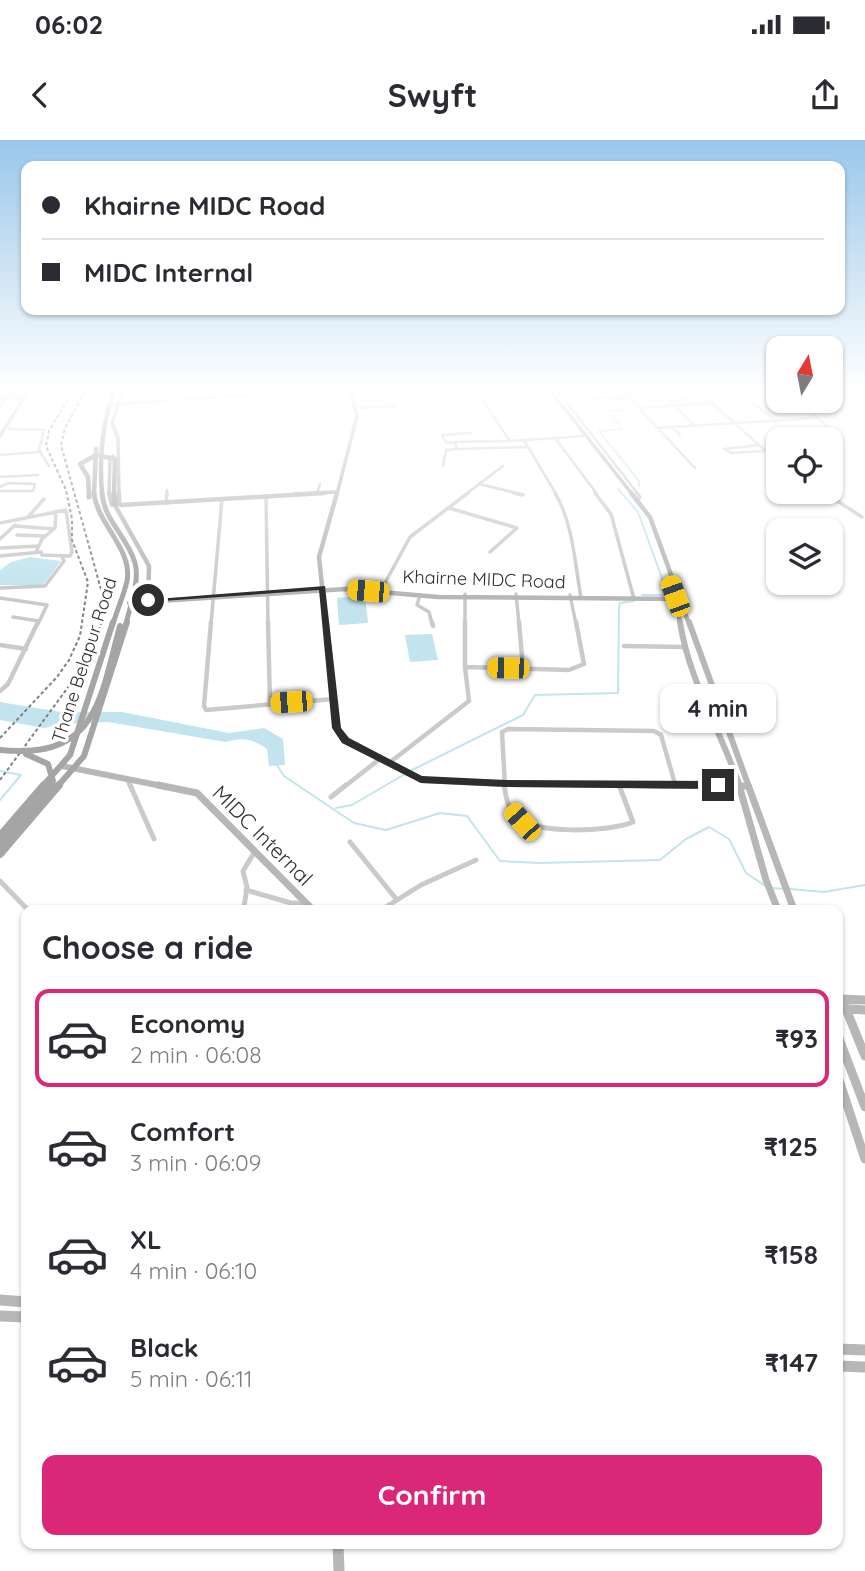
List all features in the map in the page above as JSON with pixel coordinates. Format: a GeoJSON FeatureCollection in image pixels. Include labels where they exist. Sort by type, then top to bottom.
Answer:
{"type":"FeatureCollection","features":[{"type":"Feature","properties":{"kind":"main road"},"geometry":{"type":"LineString","coordinates":[[90,457],[79,464],[88,477],[89,497],[96,506]]}},
{"type":"Feature","properties":{"kind":"main road","name":"Thane Belapur Road"},"geometry":{"type":"LineString","coordinates":[[0,854],[76,769],[84,756],[97,724],[126,625],[127,564],[96,506],[95,457]]}},
{"type":"Feature","properties":{"kind":"main road","name":"Thane Belapur Road"},"geometry":{"type":"LineString","coordinates":[[0,836],[70,755],[110,626],[125,603],[136,575],[135,562],[106,514],[100,457]]}},
{"type":"Feature","properties":{"kind":"main road"},"geometry":{"type":"LineString","coordinates":[[111,457],[115,459],[115,505]]}},
{"type":"Feature","properties":{"kind":"main road"},"geometry":{"type":"LineString","coordinates":[[113,457],[110,458],[109,494],[149,566],[148,601]]}},
{"type":"Feature","properties":{"kind":"main road"},"geometry":{"type":"LineString","coordinates":[[106,514],[115,505],[117,457]]}},
{"type":"Feature","properties":{"kind":"main road"},"geometry":{"type":"LineString","coordinates":[[347,457],[319,557],[337,728],[346,740],[421,780],[506,784],[743,786]]}},
{"type":"Feature","properties":{"kind":"main road"},"geometry":{"type":"LineString","coordinates":[[600,457],[646,517],[677,598],[684,647],[705,707],[743,786],[792,905]]}},
{"type":"Feature","properties":{"kind":"main road"},"geometry":{"type":"LineString","coordinates":[[601,457],[650,517],[743,786],[776,905]]}},
{"type":"Feature","properties":{"kind":"main road"},"geometry":{"type":"LineString","coordinates":[[103,501],[115,505],[336,492]]}},
{"type":"Feature","properties":{"kind":"main road"},"geometry":{"type":"LineString","coordinates":[[113,525],[129,528]]}},
{"type":"Feature","properties":{"kind":"main road","name":"Khairne MIDC Road"},"geometry":{"type":"LineString","coordinates":[[125,603],[323,589],[465,595],[677,598]]}},
{"type":"Feature","properties":{"kind":"main road","name":"Khairne MIDC Road"},"geometry":{"type":"LineString","coordinates":[[381,590],[420,596],[465,595]]}},
{"type":"Feature","properties":{"kind":"main road"},"geometry":{"type":"LineString","coordinates":[[17,753],[57,744],[88,723],[95,711],[125,603]]}},
{"type":"Feature","properties":{"kind":"main road"},"geometry":{"type":"LineString","coordinates":[[0,748],[45,744],[79,726],[89,711],[118,626]]}},
{"type":"Feature","properties":{"kind":"main road"},"geometry":{"type":"LineString","coordinates":[[0,748],[43,760],[51,769],[53,781],[47,792],[0,845]]}},
{"type":"Feature","properties":{"kind":"main road","name":"MIDC Internal"},"geometry":{"type":"LineString","coordinates":[[62,766],[197,793],[306,903]]}},
{"type":"Feature","properties":{"kind":"main road"},"geometry":{"type":"LineString","coordinates":[[843,999],[865,1000]]}},
{"type":"Feature","properties":{"kind":"main road"},"geometry":{"type":"LineString","coordinates":[[843,1008],[865,1010]]}},
{"type":"Feature","properties":{"kind":"main road"},"geometry":{"type":"LineString","coordinates":[[843,1010],[865,1056]]}},
{"type":"Feature","properties":{"kind":"main road"},"geometry":{"type":"LineString","coordinates":[[843,1049],[865,1107]]}},
{"type":"Feature","properties":{"kind":"main road"},"geometry":{"type":"LineString","coordinates":[[843,1092],[865,1159]]}},
{"type":"Feature","properties":{"kind":"main road"},"geometry":{"type":"LineString","coordinates":[[0,1300],[21,1301]]}},
{"type":"Feature","properties":{"kind":"main road"},"geometry":{"type":"LineString","coordinates":[[0,1315],[21,1317]]}},
{"type":"Feature","properties":{"kind":"main road"},"geometry":{"type":"LineString","coordinates":[[843,1349],[865,1350]]}},
{"type":"Feature","properties":{"kind":"main road"},"geometry":{"type":"LineString","coordinates":[[843,1366],[865,1367]]}},
{"type":"Feature","properties":{"kind":"main road"},"geometry":{"type":"LineString","coordinates":[[338,1549],[339,1571]]}},
{"type":"Feature","properties":{"kind":"street"},"geometry":{"type":"LineString","coordinates":[[42,457],[49,466]]}},
{"type":"Feature","properties":{"kind":"street"},"geometry":{"type":"LineString","coordinates":[[443,466],[445,457]]}},
{"type":"Feature","properties":{"kind":"street"},"geometry":{"type":"LineString","coordinates":[[534,457],[561,503],[572,546],[580,597]]}},
{"type":"Feature","properties":{"kind":"street"},"geometry":{"type":"LineString","coordinates":[[569,457],[611,514],[634,597]]}},
{"type":"Feature","properties":{"kind":"street"},"geometry":{"type":"LineString","coordinates":[[609,457],[637,492],[640,497],[637,501]]}},
{"type":"Feature","properties":{"kind":"street"},"geometry":{"type":"LineString","coordinates":[[684,457],[695,468]]}},
{"type":"Feature","properties":{"kind":"street"},"geometry":{"type":"LineString","coordinates":[[381,590],[410,537],[503,466]]}},
{"type":"Feature","properties":{"kind":"street"},"geometry":{"type":"LineString","coordinates":[[0,477],[38,475]]}},
{"type":"Feature","properties":{"kind":"street"},"geometry":{"type":"LineString","coordinates":[[8,483],[35,484],[33,491],[0,489],[8,483]]}},
{"type":"Feature","properties":{"kind":"street"},"geometry":{"type":"LineString","coordinates":[[317,493],[320,484]]}},
{"type":"Feature","properties":{"kind":"street"},"geometry":{"type":"LineString","coordinates":[[479,484],[523,495]]}},
{"type":"Feature","properties":{"kind":"street"},"geometry":{"type":"LineString","coordinates":[[166,503],[167,490]]}},
{"type":"Feature","properties":{"kind":"street"},"geometry":{"type":"LineString","coordinates":[[266,496],[270,704]]}},
{"type":"Feature","properties":{"kind":"street"},"geometry":{"type":"LineString","coordinates":[[28,517],[44,499]]}},
{"type":"Feature","properties":{"kind":"street"},"geometry":{"type":"LineString","coordinates":[[222,499],[212,597],[204,706],[206,710],[333,699]]}},
{"type":"Feature","properties":{"kind":"street"},"geometry":{"type":"LineString","coordinates":[[842,504],[862,517]]}},
{"type":"Feature","properties":{"kind":"street"},"geometry":{"type":"LineString","coordinates":[[449,508],[517,528],[490,552]]}},
{"type":"Feature","properties":{"kind":"street"},"geometry":{"type":"LineString","coordinates":[[0,523],[66,510],[72,552],[62,556],[42,555],[41,552],[0,556]]}},
{"type":"Feature","properties":{"kind":"street"},"geometry":{"type":"LineString","coordinates":[[36,552],[45,536],[54,529],[56,512]]}},
{"type":"Feature","properties":{"kind":"street"},"geometry":{"type":"LineString","coordinates":[[0,539],[20,519]]}},
{"type":"Feature","properties":{"kind":"street"},"geometry":{"type":"LineString","coordinates":[[15,526],[54,529]]}},
{"type":"Feature","properties":{"kind":"street"},"geometry":{"type":"LineString","coordinates":[[17,536],[45,536]]}},
{"type":"Feature","properties":{"kind":"street"},"geometry":{"type":"LineString","coordinates":[[0,548],[39,546]]}},
{"type":"Feature","properties":{"kind":"street"},"geometry":{"type":"LineString","coordinates":[[0,588],[44,586],[64,561],[62,556]]}},
{"type":"Feature","properties":{"kind":"street"},"geometry":{"type":"LineString","coordinates":[[0,598],[9,588]]}},
{"type":"Feature","properties":{"kind":"street"},"geometry":{"type":"LineString","coordinates":[[389,763],[469,701],[465,667],[465,595]]}},
{"type":"Feature","properties":{"kind":"street"},"geometry":{"type":"LineString","coordinates":[[420,596],[416,605],[429,612],[432,626]]}},
{"type":"Feature","properties":{"kind":"street"},"geometry":{"type":"LineString","coordinates":[[516,596],[523,668]]}},
{"type":"Feature","properties":{"kind":"street"},"geometry":{"type":"LineString","coordinates":[[465,667],[569,670],[584,664],[570,597]]}},
{"type":"Feature","properties":{"kind":"street"},"geometry":{"type":"LineString","coordinates":[[0,598],[47,605],[8,684],[0,690]]}},
{"type":"Feature","properties":{"kind":"street"},"geometry":{"type":"LineString","coordinates":[[13,617],[39,621]]}},
{"type":"Feature","properties":{"kind":"street"},"geometry":{"type":"LineString","coordinates":[[0,645],[26,649]]}},
{"type":"Feature","properties":{"kind":"street"},"geometry":{"type":"LineString","coordinates":[[624,646],[684,647]]}},
{"type":"Feature","properties":{"kind":"street"},"geometry":{"type":"LineString","coordinates":[[620,784],[632,822],[603,827],[558,829],[522,822],[509,808],[501,749],[502,732],[508,729],[654,731],[661,734],[676,784]]}},
{"type":"Feature","properties":{"kind":"street"},"geometry":{"type":"LineString","coordinates":[[331,797],[381,758]]}},
{"type":"Feature","properties":{"kind":"street"},"geometry":{"type":"LineString","coordinates":[[127,779],[141,803],[154,839]]}},
{"type":"Feature","properties":{"kind":"street"},"geometry":{"type":"LineString","coordinates":[[350,842],[397,900]]}},
{"type":"Feature","properties":{"kind":"street"},"geometry":{"type":"LineString","coordinates":[[244,905],[246,890],[243,871],[255,851]]}},
{"type":"Feature","properties":{"kind":"street"},"geometry":{"type":"LineString","coordinates":[[389,905],[421,885],[476,860]]}},
{"type":"Feature","properties":{"kind":"street"},"geometry":{"type":"LineString","coordinates":[[0,881],[23,905]]}},
{"type":"Feature","properties":{"kind":"street"},"geometry":{"type":"LineString","coordinates":[[246,890],[272,895],[289,904],[306,903]]}},
{"type":"Feature","properties":{"kind":"water"},"geometry":{"type":"Polygon","coordinates":[[[30,557],[61,561],[43,585],[0,585],[0,570],[11,562],[30,557]]]}},
{"type":"Feature","properties":{"kind":"water"},"geometry":{"type":"Polygon","coordinates":[[[365,596],[368,623],[339,625],[337,598],[365,596]]]}},
{"type":"Feature","properties":{"kind":"water"},"geometry":{"type":"Polygon","coordinates":[[[432,634],[438,660],[410,662],[405,635],[432,634]]]}},
{"type":"Feature","properties":{"kind":"water"},"geometry":{"type":"Polygon","coordinates":[[[0,702],[61,712],[122,712],[229,733],[264,728],[283,739],[285,765],[269,766],[267,749],[248,740],[226,742],[108,722],[63,724],[44,728],[0,720],[0,702]]]}},
{"type":"Feature","properties":{"kind":"waterway"},"geometry":{"type":"LineString","coordinates":[[620,457],[639,481],[639,486]]}},
{"type":"Feature","properties":{"kind":"waterway"},"geometry":{"type":"LineString","coordinates":[[618,489],[638,512],[667,592],[666,595],[642,595]]}},
{"type":"Feature","properties":{"kind":"waterway"},"geometry":{"type":"LineString","coordinates":[[410,771],[523,715],[535,695],[618,693],[619,608],[620,603],[634,601]]}},
{"type":"Feature","properties":{"kind":"waterway"},"geometry":{"type":"LineString","coordinates":[[277,765],[284,776],[354,823],[386,830],[440,813],[467,816],[500,861],[539,863],[660,860],[686,839],[709,827],[729,839],[746,873],[767,887]]}},
{"type":"Feature","properties":{"kind":"waterway"},"geometry":{"type":"LineString","coordinates":[[0,771],[21,775],[0,800]]}},
{"type":"Feature","properties":{"kind":"waterway"},"geometry":{"type":"LineString","coordinates":[[336,808],[352,805],[405,774]]}},
{"type":"Feature","properties":{"kind":"waterway"},"geometry":{"type":"LineString","coordinates":[[790,889],[824,892],[865,885]]}},
{"type":"Feature","properties":{"kind":"waterway"},"geometry":{"type":"LineString","coordinates":[[772,888],[784,889]]}},
{"type":"Feature","properties":{"kind":"railway"},"geometry":{"type":"LineString","coordinates":[[0,738],[57,677],[69,660],[80,636],[88,582],[72,540],[72,519],[66,490],[51,457]]}},
{"type":"Feature","properties":{"kind":"railway"},"geometry":{"type":"LineString","coordinates":[[0,780],[85,664],[103,619],[102,593],[64,457]]}},
{"type":"Feature","properties":{"kind":"route"},"geometry":{"type":"LineString","coordinates":[[148,600],[323,587],[337,728],[346,740],[421,780],[506,784],[718,785]]}}]}
